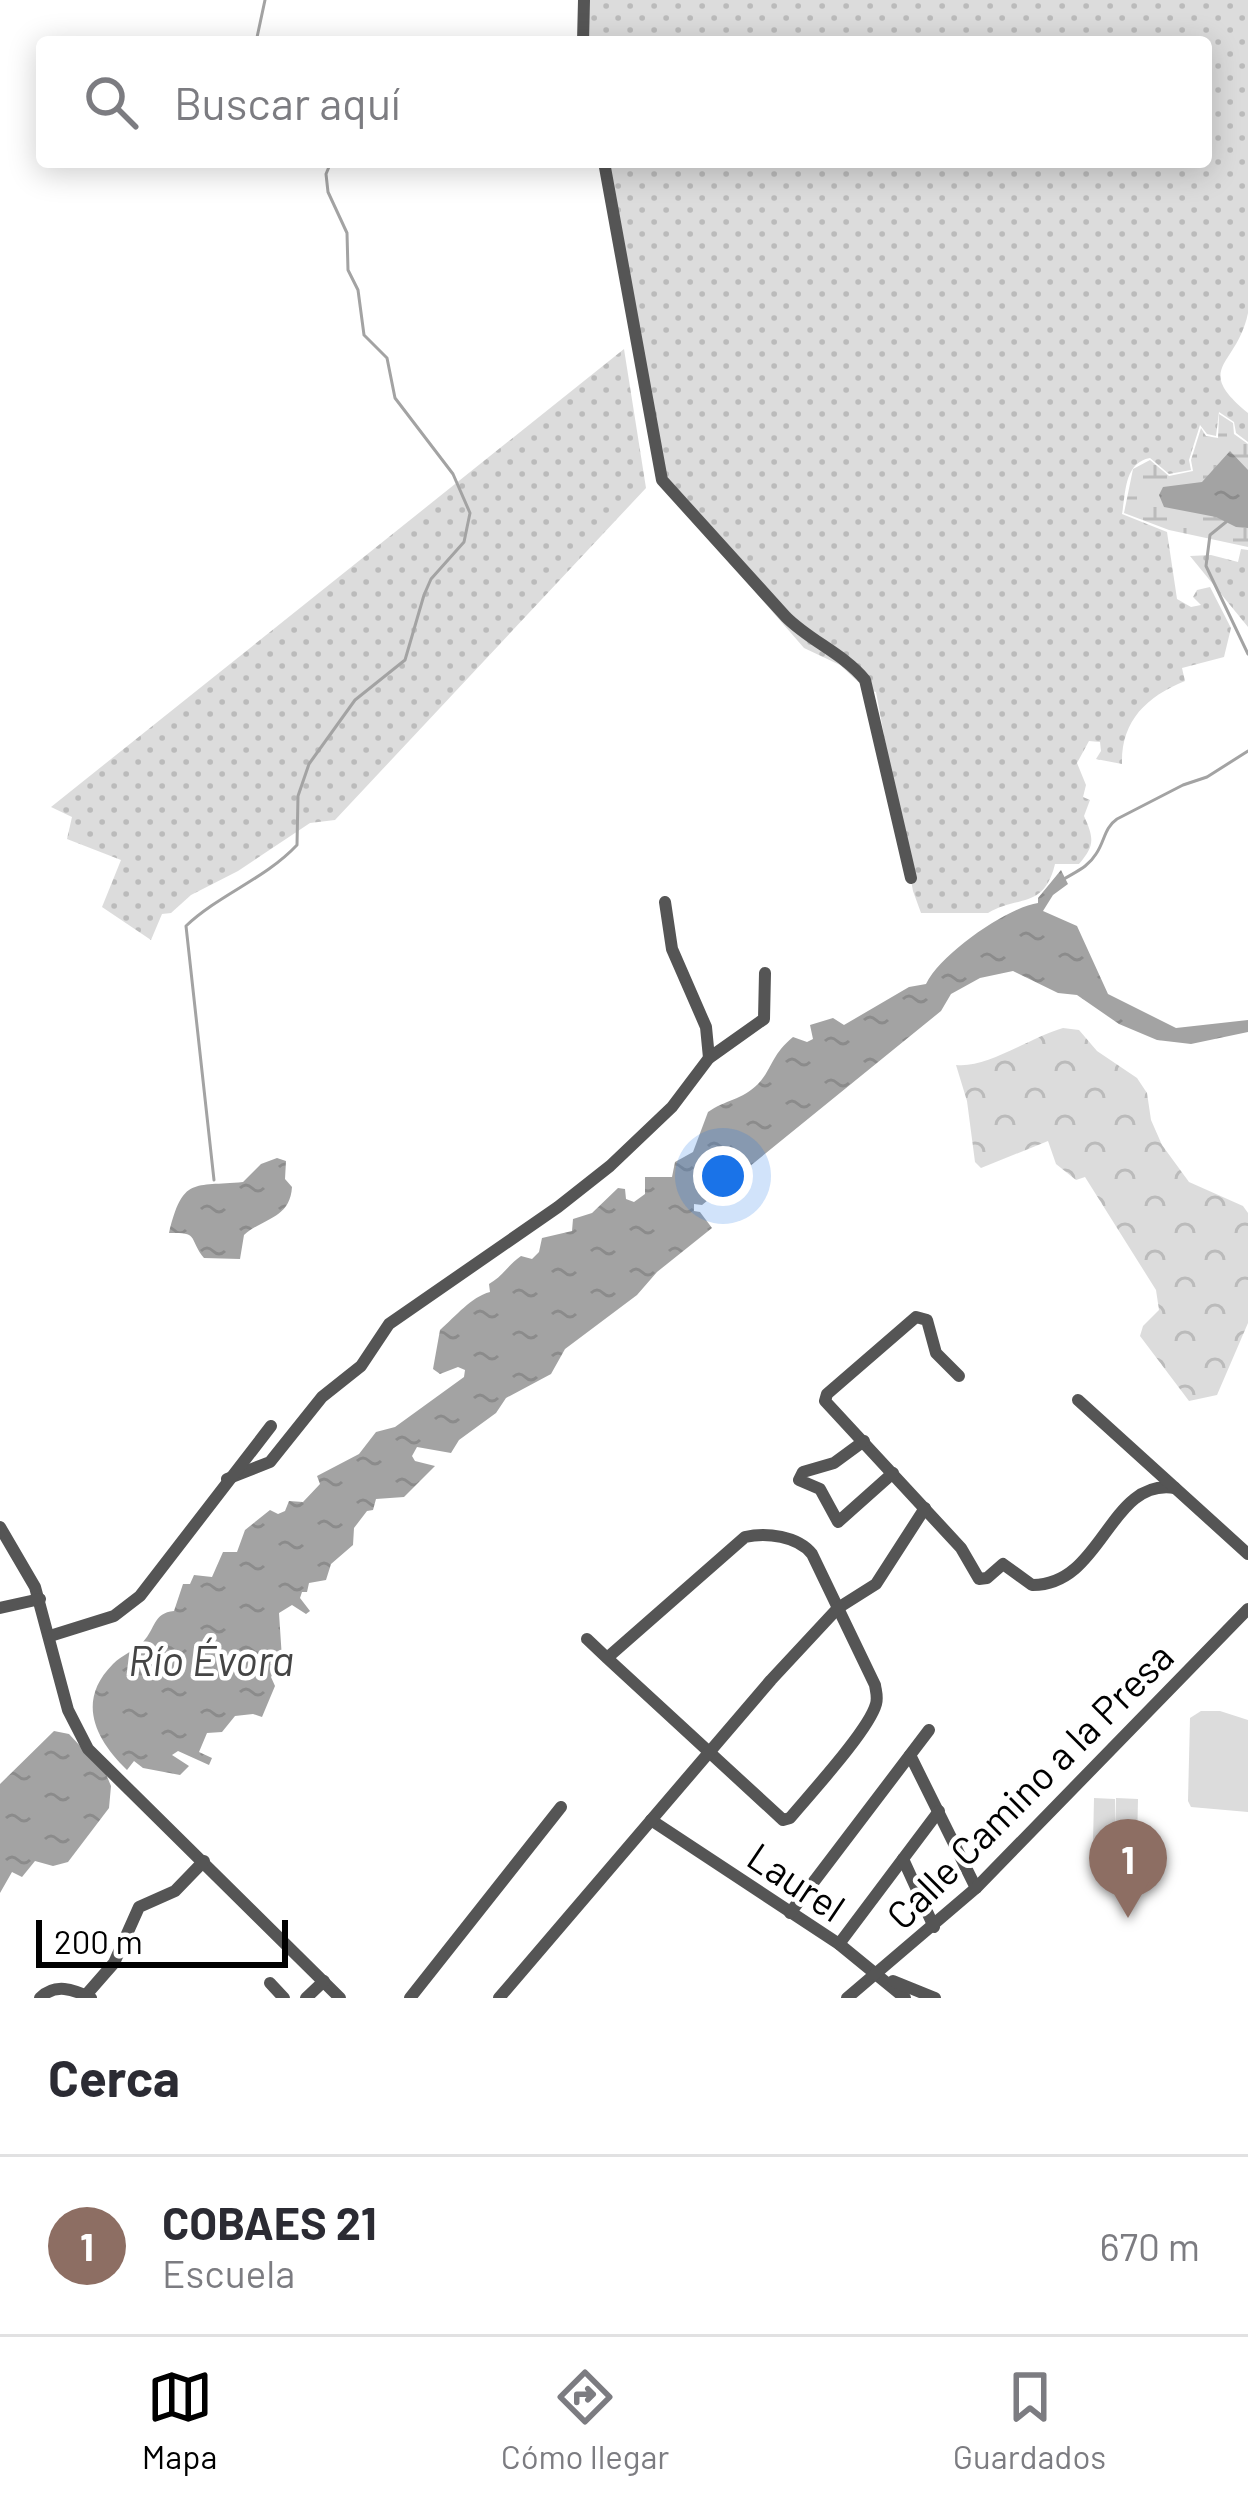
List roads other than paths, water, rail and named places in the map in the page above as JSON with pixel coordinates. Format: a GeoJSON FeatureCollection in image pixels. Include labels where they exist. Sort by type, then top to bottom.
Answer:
{"type":"FeatureCollection","features":[{"type":"Feature","properties":{"kind":"street"},"geometry":{"type":"LineString","coordinates":[[583,36],[584,0]]}},
{"type":"Feature","properties":{"kind":"street"},"geometry":{"type":"LineString","coordinates":[[605,168],[662,480],[796,627],[852,665],[865,680],[911,878]]}},
{"type":"Feature","properties":{"kind":"street"},"geometry":{"type":"LineString","coordinates":[[665,902],[672,949],[706,1027],[710,1058]]}},
{"type":"Feature","properties":{"kind":"street"},"geometry":{"type":"LineString","coordinates":[[226,1479],[270,1462],[322,1397],[361,1366],[389,1324],[610,1166],[672,1107],[710,1058],[764,1019],[765,973]]}},
{"type":"Feature","properties":{"kind":"street"},"geometry":{"type":"LineString","coordinates":[[959,1376],[936,1353],[927,1320],[916,1317],[827,1394],[825,1401],[961,1548],[979,1579],[1003,1564],[1033,1585],[1059,1582],[1086,1559],[1139,1495],[1162,1486],[1175,1488]]}},
{"type":"Feature","properties":{"kind":"street"},"geometry":{"type":"LineString","coordinates":[[1078,1400],[1248,1554]]}},
{"type":"Feature","properties":{"kind":"street"},"geometry":{"type":"LineString","coordinates":[[50,1636],[97,1623],[130,1605],[271,1426]]}},
{"type":"Feature","properties":{"kind":"street"},"geometry":{"type":"LineString","coordinates":[[864,1441],[834,1463],[808,1469],[798,1478],[801,1483],[820,1489],[838,1522],[893,1473]]}},
{"type":"Feature","properties":{"kind":"street"},"geometry":{"type":"LineString","coordinates":[[499,1998],[838,1608],[876,1584],[925,1508]]}},
{"type":"Feature","properties":{"kind":"street"},"geometry":{"type":"LineString","coordinates":[[0,1527],[40,1599],[68,1710],[79,1735],[340,1998]]}},
{"type":"Feature","properties":{"kind":"street"},"geometry":{"type":"LineString","coordinates":[[587,1640],[783,1820],[790,1818],[875,1708],[875,1685],[806,1546],[785,1538],[749,1535],[608,1658]]}},
{"type":"Feature","properties":{"kind":"street"},"geometry":{"type":"LineString","coordinates":[[0,1608],[40,1599]]}},
{"type":"Feature","properties":{"kind":"street","name":"Calle Camino a la Presa"},"geometry":{"type":"LineString","coordinates":[[847,1998],[879,1976],[976,1888],[1248,1609]]}},
{"type":"Feature","properties":{"kind":"street"},"geometry":{"type":"LineString","coordinates":[[790,1913],[929,1730]]}},
{"type":"Feature","properties":{"kind":"street"},"geometry":{"type":"LineString","coordinates":[[910,1755],[976,1888]]}},
{"type":"Feature","properties":{"kind":"street"},"geometry":{"type":"LineString","coordinates":[[410,1998],[562,1807]]}},
{"type":"Feature","properties":{"kind":"street"},"geometry":{"type":"LineString","coordinates":[[839,1945],[939,1811]]}},
{"type":"Feature","properties":{"kind":"street","name":"Laurel"},"geometry":{"type":"LineString","coordinates":[[651,1820],[839,1945],[904,1998]]}},
{"type":"Feature","properties":{"kind":"street"},"geometry":{"type":"LineString","coordinates":[[903,1859],[934,1927]]}},
{"type":"Feature","properties":{"kind":"street"},"geometry":{"type":"LineString","coordinates":[[44,1994],[59,1988],[88,1997],[115,1963],[140,1907],[175,1891],[203,1861]]}},
{"type":"Feature","properties":{"kind":"street"},"geometry":{"type":"LineString","coordinates":[[879,1976],[935,1998]]}},
{"type":"Feature","properties":{"kind":"street"},"geometry":{"type":"LineString","coordinates":[[306,1998],[324,1981]]}},
{"type":"Feature","properties":{"kind":"street"},"geometry":{"type":"LineString","coordinates":[[270,1983],[284,1998]]}},
{"type":"Feature","properties":{"kind":"water"},"geometry":{"type":"Polygon","coordinates":[[[1230,451],[1248,470],[1248,528],[1164,507],[1159,495],[1163,487],[1202,482],[1230,451]]]}},
{"type":"Feature","properties":{"kind":"water","name":"Río Évora"},"geometry":{"type":"Polygon","coordinates":[[[1061,870],[1068,884],[1043,911],[1077,926],[1108,994],[1176,1028],[1248,1020],[1248,1032],[1191,1044],[1157,1040],[1119,1024],[1077,995],[1058,993],[1013,971],[980,978],[951,994],[941,1011],[702,1205],[694,1204],[694,1211],[712,1228],[657,1272],[637,1295],[565,1349],[551,1374],[506,1398],[451,1453],[417,1447],[412,1456],[415,1461],[435,1466],[404,1497],[376,1499],[373,1510],[354,1528],[353,1545],[331,1564],[326,1580],[309,1583],[307,1592],[302,1592],[300,1598],[310,1611],[306,1614],[292,1605],[279,1613],[282,1659],[271,1677],[275,1686],[262,1717],[235,1716],[222,1732],[207,1733],[199,1752],[212,1758],[209,1765],[178,1751],[172,1755],[189,1766],[180,1775],[143,1768],[134,1761],[127,1770],[106,1746],[94,1719],[95,1692],[102,1678],[143,1642],[158,1618],[174,1611],[183,1584],[190,1584],[194,1575],[212,1577],[223,1552],[237,1552],[245,1530],[270,1510],[278,1514],[289,1501],[303,1502],[320,1484],[317,1476],[359,1454],[376,1432],[395,1427],[464,1377],[465,1370],[458,1367],[440,1374],[433,1369],[440,1330],[490,1292],[489,1284],[517,1259],[532,1259],[542,1238],[572,1231],[573,1219],[592,1213],[618,1188],[625,1189],[626,1199],[634,1202],[645,1194],[645,1177],[672,1177],[675,1162],[693,1152],[708,1112],[758,1084],[793,1037],[807,1042],[813,1039],[810,1025],[833,1018],[844,1025],[909,987],[926,984],[946,958],[977,933],[1038,903],[1061,870]]]}},
{"type":"Feature","properties":{"kind":"water"},"geometry":{"type":"Polygon","coordinates":[[[277,1158],[286,1161],[290,1198],[281,1212],[244,1235],[240,1259],[204,1258],[189,1235],[169,1233],[179,1202],[192,1188],[243,1182],[261,1164],[277,1158]]]}},
{"type":"Feature","properties":{"kind":"water","name":"Río Évora"},"geometry":{"type":"Polygon","coordinates":[[[54,1731],[69,1734],[106,1774],[111,1786],[109,1808],[68,1862],[53,1866],[35,1861],[22,1877],[12,1872],[0,1893],[0,1784],[54,1731]]]}},
{"type":"Feature","properties":{"kind":"waterway"},"geometry":{"type":"LineString","coordinates":[[257,36],[265,0]]}},
{"type":"Feature","properties":{"kind":"waterway"},"geometry":{"type":"LineString","coordinates":[[214,1180],[186,926],[297,845],[298,796],[309,764],[355,700],[405,660],[431,579],[464,542],[470,513],[453,474],[395,398],[387,358],[364,335],[358,290],[348,270],[347,233],[328,192],[328,168]]}},
{"type":"Feature","properties":{"kind":"waterway"},"geometry":{"type":"LineString","coordinates":[[1226,522],[1210,535],[1206,566],[1248,654]]}},
{"type":"Feature","properties":{"kind":"waterway"},"geometry":{"type":"LineString","coordinates":[[1064,879],[1093,858],[1117,819],[1207,777],[1248,751]]}},
{"type":"Feature","properties":{"kind":"place","name":"COBAES 21"},"geometry":{"type":"Point","coordinates":[1128,1918]}}]}
